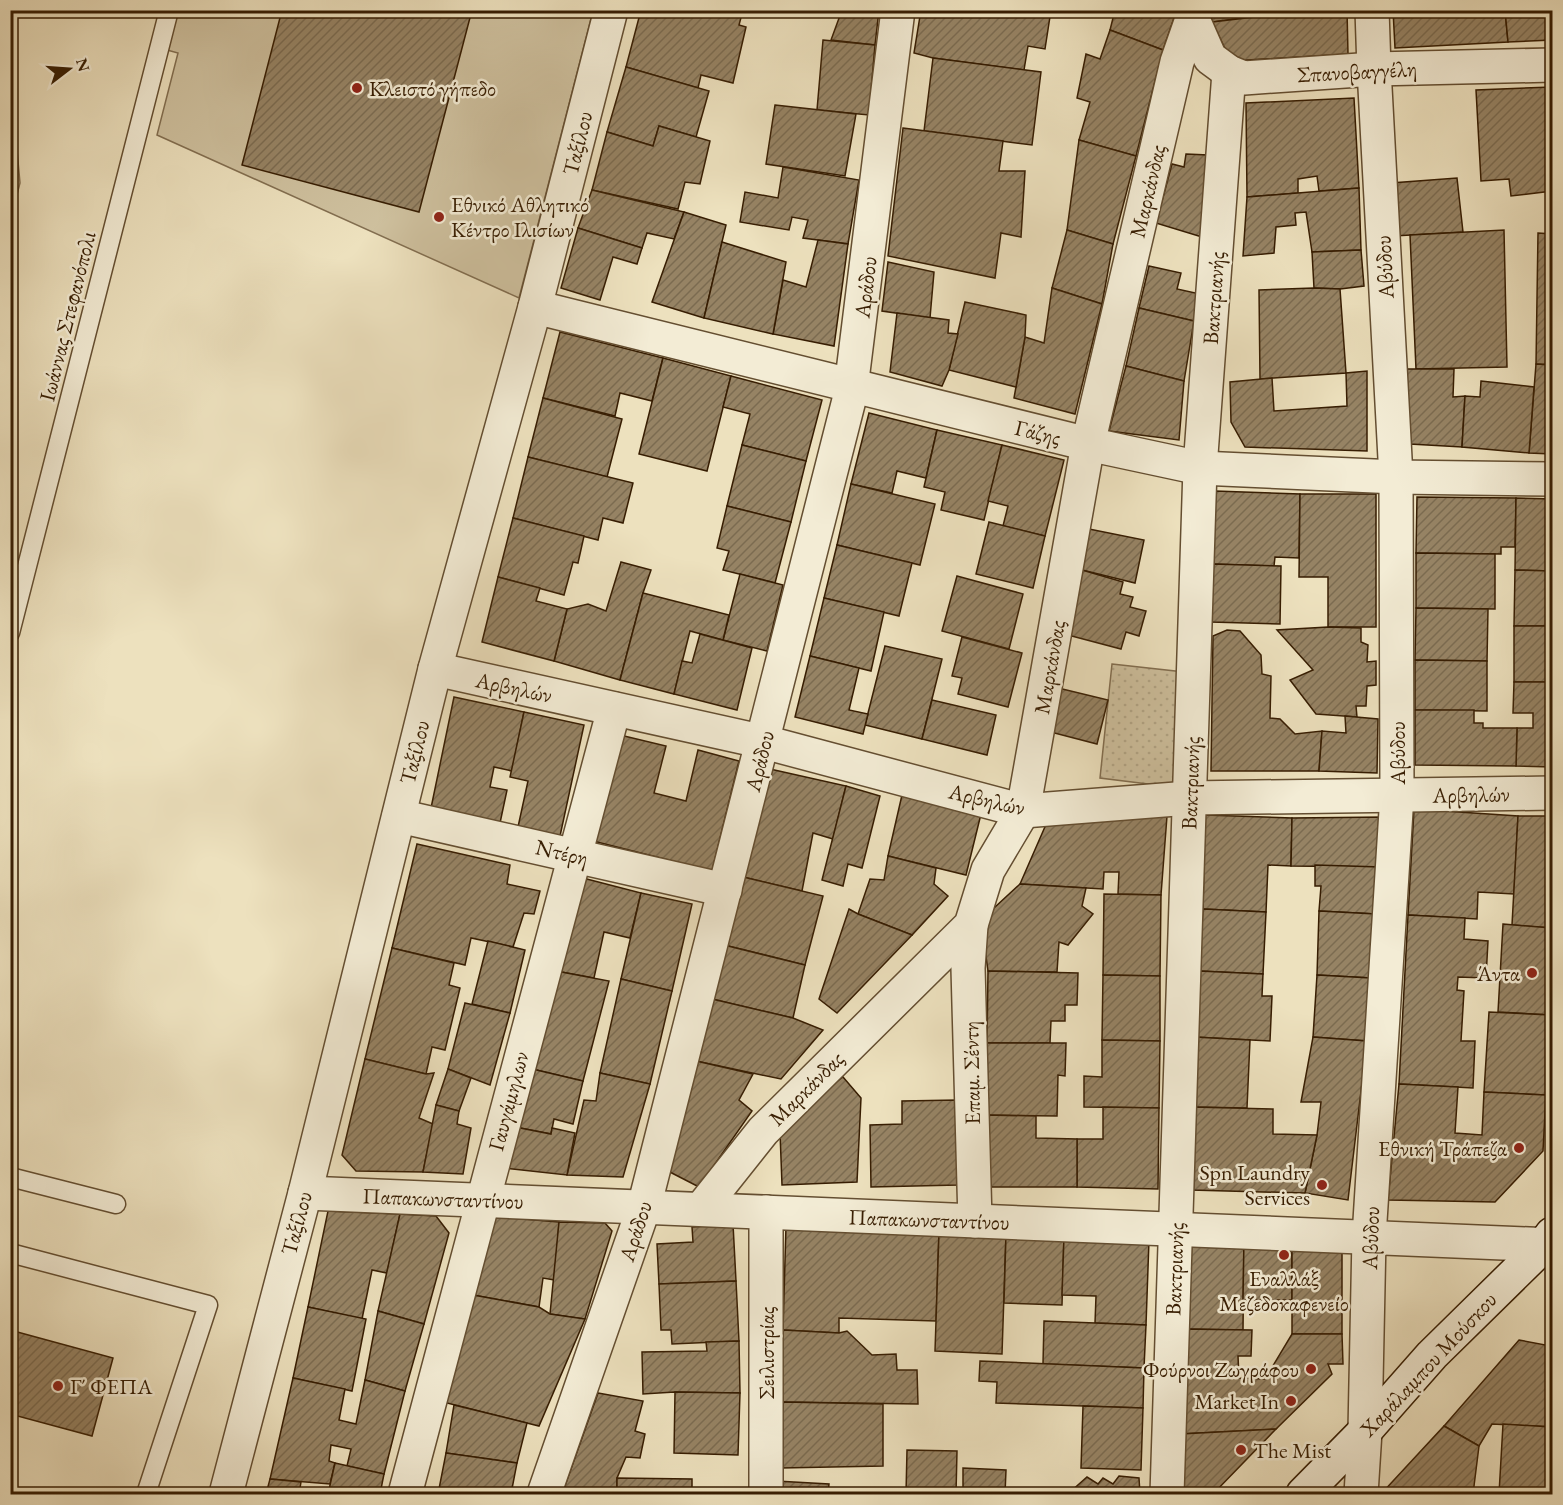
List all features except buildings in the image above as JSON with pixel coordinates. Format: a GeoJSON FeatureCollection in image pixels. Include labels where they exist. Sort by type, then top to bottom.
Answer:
{"type":"FeatureCollection","features":[{"type":"Feature","properties":{"kind":"street","name":"Ταξίλου"},"geometry":{"type":"LineString","coordinates":[[226,1494],[435,669],[535,307],[611,10]]}},
{"type":"Feature","properties":{"kind":"street","name":"Αράδου"},"geometry":{"type":"LineString","coordinates":[[544,1494],[644,1207],[853,385],[898,10]]}},
{"type":"Feature","properties":{"kind":"street","name":"Αβύδου"},"geometry":{"type":"LineString","coordinates":[[1360,1494],[1365,1431],[1369,1237],[1397,795],[1396,477],[1372,10]]}},
{"type":"Feature","properties":{"kind":"street"},"geometry":{"type":"LineString","coordinates":[[1190,15],[1210,58],[1237,75]]}},
{"type":"Feature","properties":{"kind":"street","name":"Μαρκάνδας"},"geometry":{"type":"LineString","coordinates":[[701,1209],[763,1131],[970,925],[988,870],[1023,811],[1088,444],[1190,15]]}},
{"type":"Feature","properties":{"kind":"street","name":"Σπανοβαγγέλη"},"geometry":{"type":"LineString","coordinates":[[1237,75],[1552,65]]}},
{"type":"Feature","properties":{"kind":"street","name":"Βακτριανής"},"geometry":{"type":"LineString","coordinates":[[1167,1494],[1200,468],[1237,75]]}},
{"type":"Feature","properties":{"kind":"street","name":"Γάζης"},"geometry":{"type":"LineString","coordinates":[[535,307],[1088,444],[1200,468],[1396,477],[1552,479]]}},
{"type":"Feature","properties":{"kind":"street","name":"Αρβηλών"},"geometry":{"type":"LineString","coordinates":[[435,669],[764,742],[1023,811],[1189,798],[1552,793]]}},
{"type":"Feature","properties":{"kind":"street","name":"Γαυγάμηλων"},"geometry":{"type":"LineString","coordinates":[[405,1494],[614,709]]}},
{"type":"Feature","properties":{"kind":"street","name":"Ντέρη"},"geometry":{"type":"LineString","coordinates":[[399,816],[575,854],[725,890]]}},
{"type":"Feature","properties":{"kind":"street","name":"Επαμ. Σέντη"},"geometry":{"type":"LineString","coordinates":[[970,925],[968,968],[975,1221]]}},
{"type":"Feature","properties":{"kind":"street","name":"Παπακωνσταντίνου"},"geometry":{"type":"LineString","coordinates":[[304,1193],[1369,1237],[1550,1241]]}},
{"type":"Feature","properties":{"kind":"street","name":"Σειλιστρίας"},"geometry":{"type":"LineString","coordinates":[[766,1212],[766,1494]]}},
{"type":"Feature","properties":{"kind":"street","name":"Χαράλαμπου Μούσκου"},"geometry":{"type":"LineString","coordinates":[[1303,1494],[1365,1431],[1432,1355],[1550,1241]]}},
{"type":"Feature","properties":{"kind":"lane","name":"Ιωάννας Στεφανόπολι"},"geometry":{"type":"LineString","coordinates":[[10,633],[169,10]]}},
{"type":"Feature","properties":{"kind":"lane"},"geometry":{"type":"LineString","coordinates":[[10,1177],[116,1204]]}},
{"type":"Feature","properties":{"kind":"lane"},"geometry":{"type":"LineString","coordinates":[[10,1253],[208,1305],[146,1494]]}},
{"type":"Feature","properties":{"kind":"shaded area","name":"Εθνικό Αθλητικό Κέντρο Ιλισίων"},"geometry":{"type":"Polygon","coordinates":[[[178,11],[593,11],[519,298],[157,135],[178,53],[167,50],[178,11]]]}},
{"type":"Feature","properties":{"kind":"shaded area"},"geometry":{"type":"Polygon","coordinates":[[[10,85],[20,183],[11,218],[10,85]]]}},
{"type":"Feature","properties":{"kind":"shaded area"},"geometry":{"type":"Polygon","coordinates":[[[1112,664],[1193,673],[1180,788],[1100,778],[1112,664]]]}},
{"type":"Feature","properties":{"kind":"place","name":"Κλειστό γήπεδο"},"geometry":{"type":"Point","coordinates":[357,88]}},
{"type":"Feature","properties":{"kind":"place","name":"Εθνικό Αθλητικό Κέντρο Ιλισίων"},"geometry":{"type":"Point","coordinates":[439,217]}},
{"type":"Feature","properties":{"kind":"place","name":"Άντα"},"geometry":{"type":"Point","coordinates":[1532,973]}},
{"type":"Feature","properties":{"kind":"place","name":"Εθνική Τράπεζα"},"geometry":{"type":"Point","coordinates":[1519,1148]}},
{"type":"Feature","properties":{"kind":"place","name":"Spn Laundry Services"},"geometry":{"type":"Point","coordinates":[1322,1185]}},
{"type":"Feature","properties":{"kind":"place","name":"Εναλλάξ Μεζεδοκαφενείο"},"geometry":{"type":"Point","coordinates":[1284,1255]}},
{"type":"Feature","properties":{"kind":"place","name":"Φούρνοι Ζωγράφου"},"geometry":{"type":"Point","coordinates":[1311,1369]}},
{"type":"Feature","properties":{"kind":"place","name":"Γ΄ ΦΕΠΑ"},"geometry":{"type":"Point","coordinates":[58,1386]}},
{"type":"Feature","properties":{"kind":"place","name":"Market In"},"geometry":{"type":"Point","coordinates":[1291,1401]}},
{"type":"Feature","properties":{"kind":"place","name":"The Mist"},"geometry":{"type":"Point","coordinates":[1241,1450]}}]}
